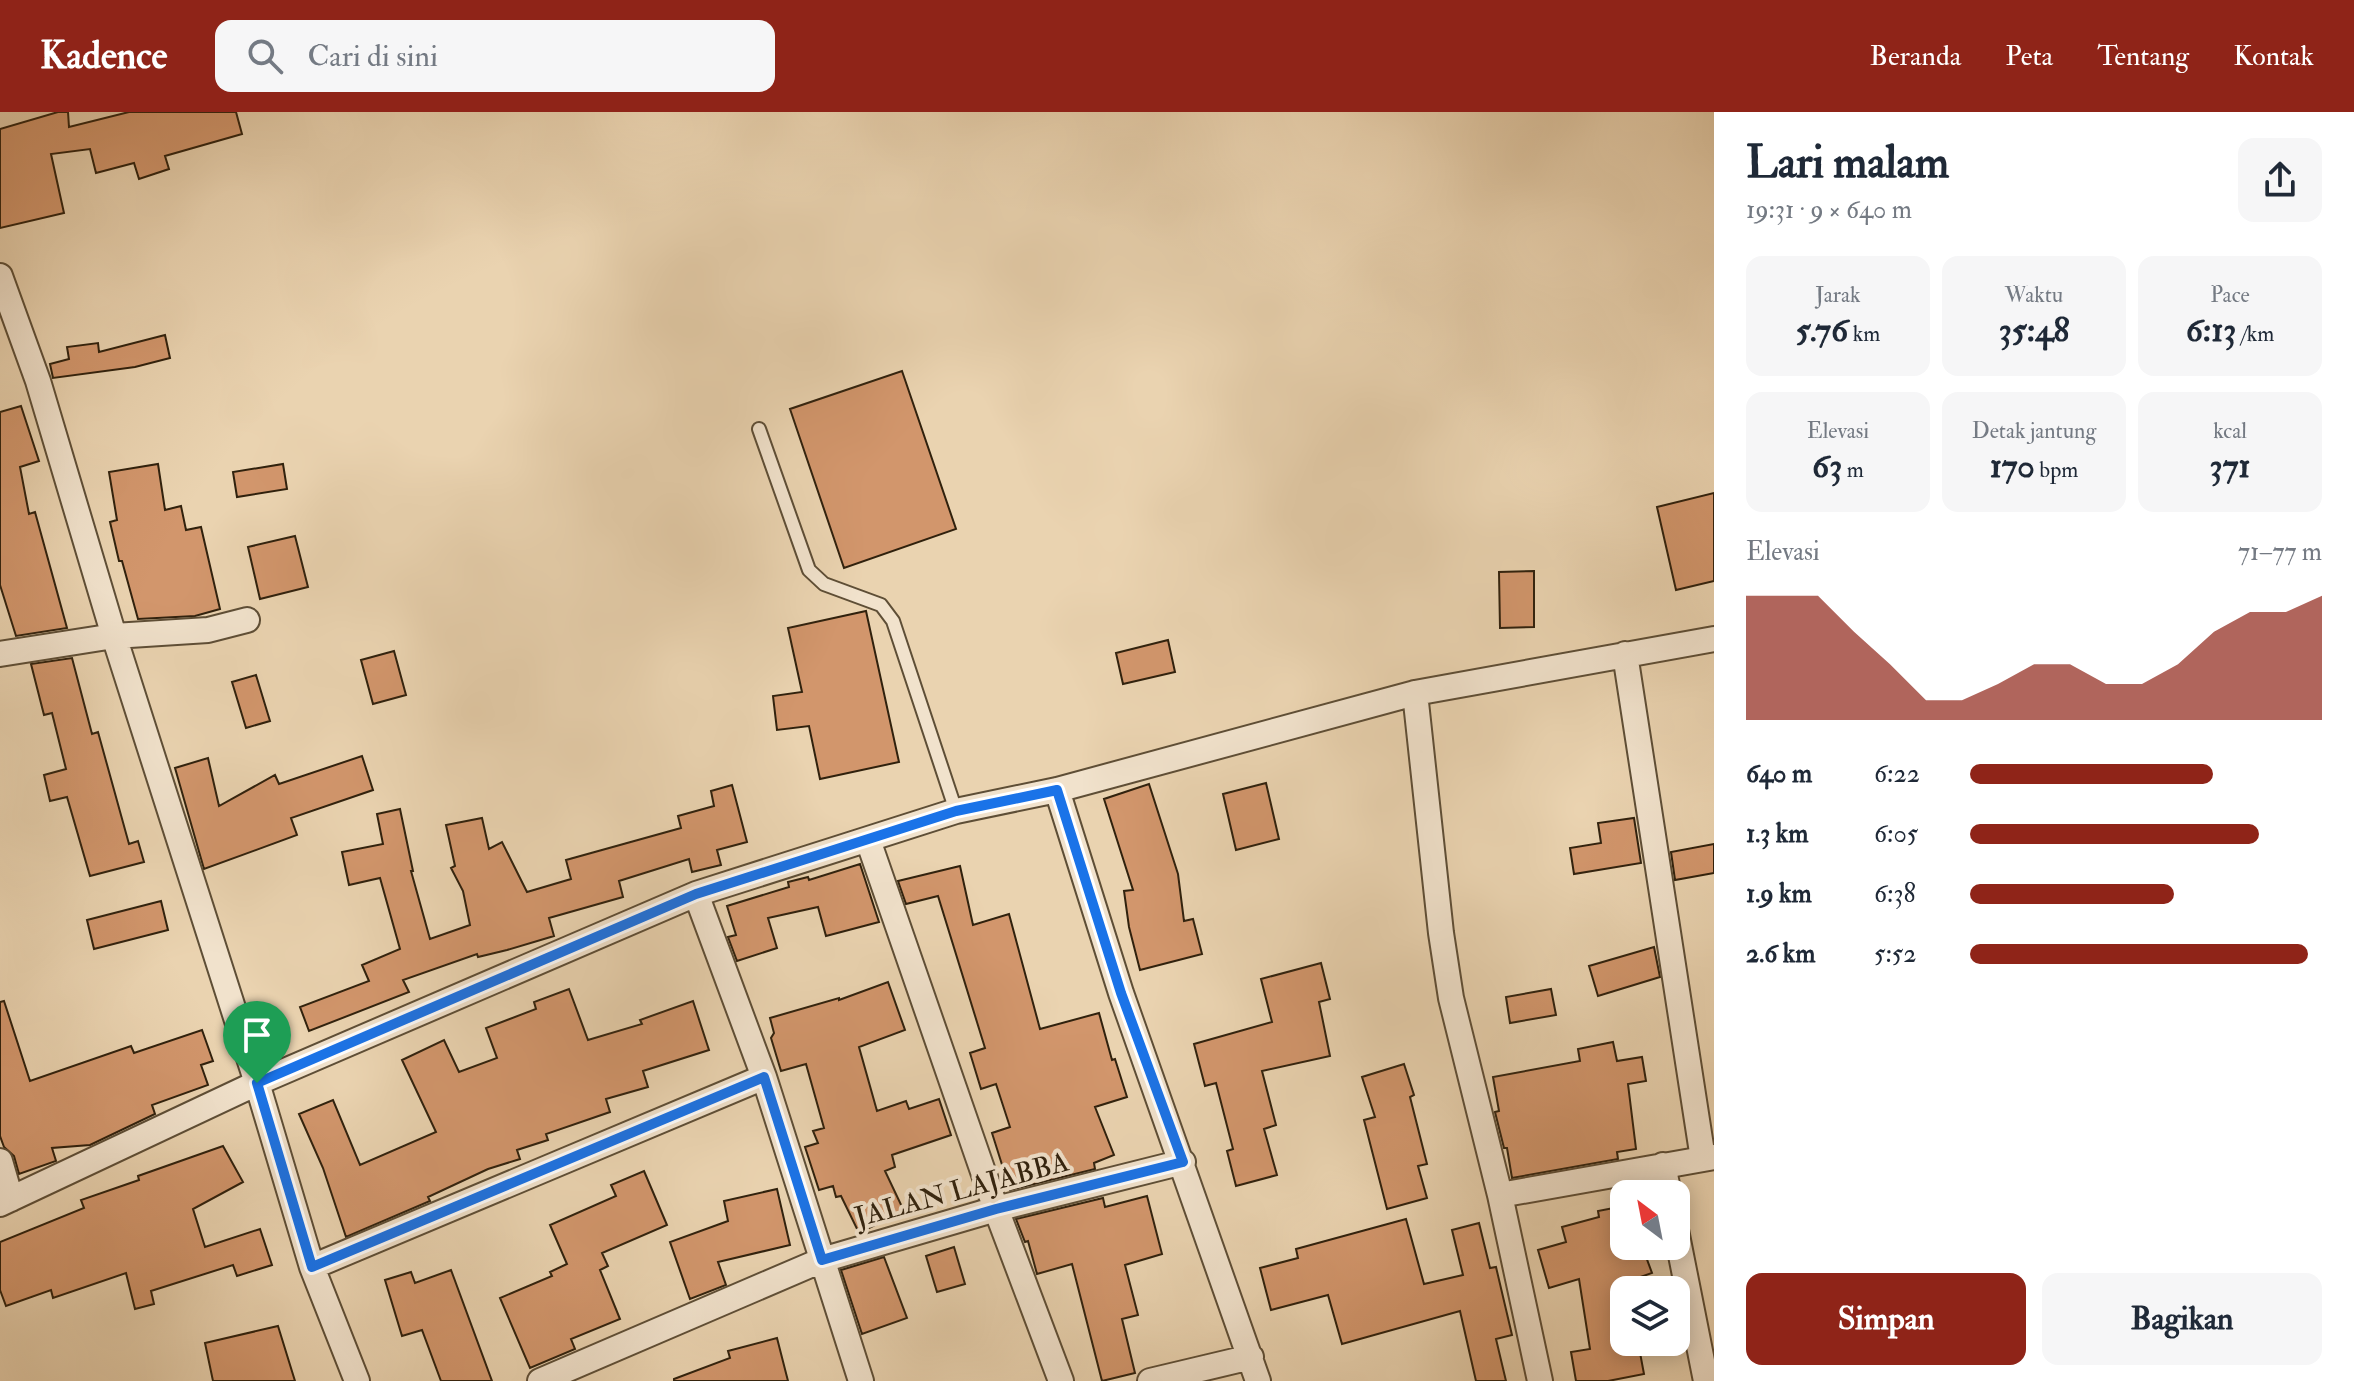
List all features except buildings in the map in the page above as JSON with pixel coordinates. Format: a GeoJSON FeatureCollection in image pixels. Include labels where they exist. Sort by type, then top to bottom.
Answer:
{"type":"FeatureCollection","features":[{"type":"Feature","properties":{"kind":"street"},"geometry":{"type":"LineString","coordinates":[[0,276],[38,381],[114,636],[257,1083],[312,1267],[357,1381]]}},
{"type":"Feature","properties":{"kind":"street"},"geometry":{"type":"LineString","coordinates":[[0,654],[114,636],[193,632],[247,620]]}},
{"type":"Feature","properties":{"kind":"street"},"geometry":{"type":"LineString","coordinates":[[0,1161],[6,1202],[257,1083],[696,894],[956,811],[1057,790],[1415,693],[1714,639]]}},
{"type":"Feature","properties":{"kind":"street"},"geometry":{"type":"LineString","coordinates":[[1500,1195],[1709,1158],[1625,654]]}},
{"type":"Feature","properties":{"kind":"street"},"geometry":{"type":"LineString","coordinates":[[1415,693],[1451,998],[1500,1195],[1540,1381]]}},
{"type":"Feature","properties":{"kind":"street"},"geometry":{"type":"LineString","coordinates":[[1057,790],[1121,993],[1258,1381]]}},
{"type":"Feature","properties":{"kind":"street"},"geometry":{"type":"LineString","coordinates":[[868,840],[996,1209],[1061,1381]]}},
{"type":"Feature","properties":{"kind":"street"},"geometry":{"type":"LineString","coordinates":[[696,894],[764,1077],[861,1381]]}},
{"type":"Feature","properties":{"kind":"street"},"geometry":{"type":"LineString","coordinates":[[312,1267],[764,1077]]}},
{"type":"Feature","properties":{"kind":"street","name":"JALAN LAJABBA"},"geometry":{"type":"LineString","coordinates":[[552,1379],[822,1260],[996,1209],[1183,1162]]}},
{"type":"Feature","properties":{"kind":"street"},"geometry":{"type":"LineString","coordinates":[[1663,1165],[1666,1180]]}},
{"type":"Feature","properties":{"kind":"street"},"geometry":{"type":"LineString","coordinates":[[1682,1260],[1706,1381]]}},
{"type":"Feature","properties":{"kind":"street"},"geometry":{"type":"LineString","coordinates":[[1150,1381],[1251,1357]]}},
{"type":"Feature","properties":{"kind":"lane"},"geometry":{"type":"LineString","coordinates":[[759,429],[809,570],[824,584],[881,605],[893,621],[956,811]]}},
{"type":"Feature","properties":{"kind":"route"},"geometry":{"type":"LineString","coordinates":[[1057,790],[1121,993],[1183,1162],[996,1209],[822,1260],[764,1077],[312,1267],[257,1083],[696,894],[956,811],[1057,790]]}}]}
